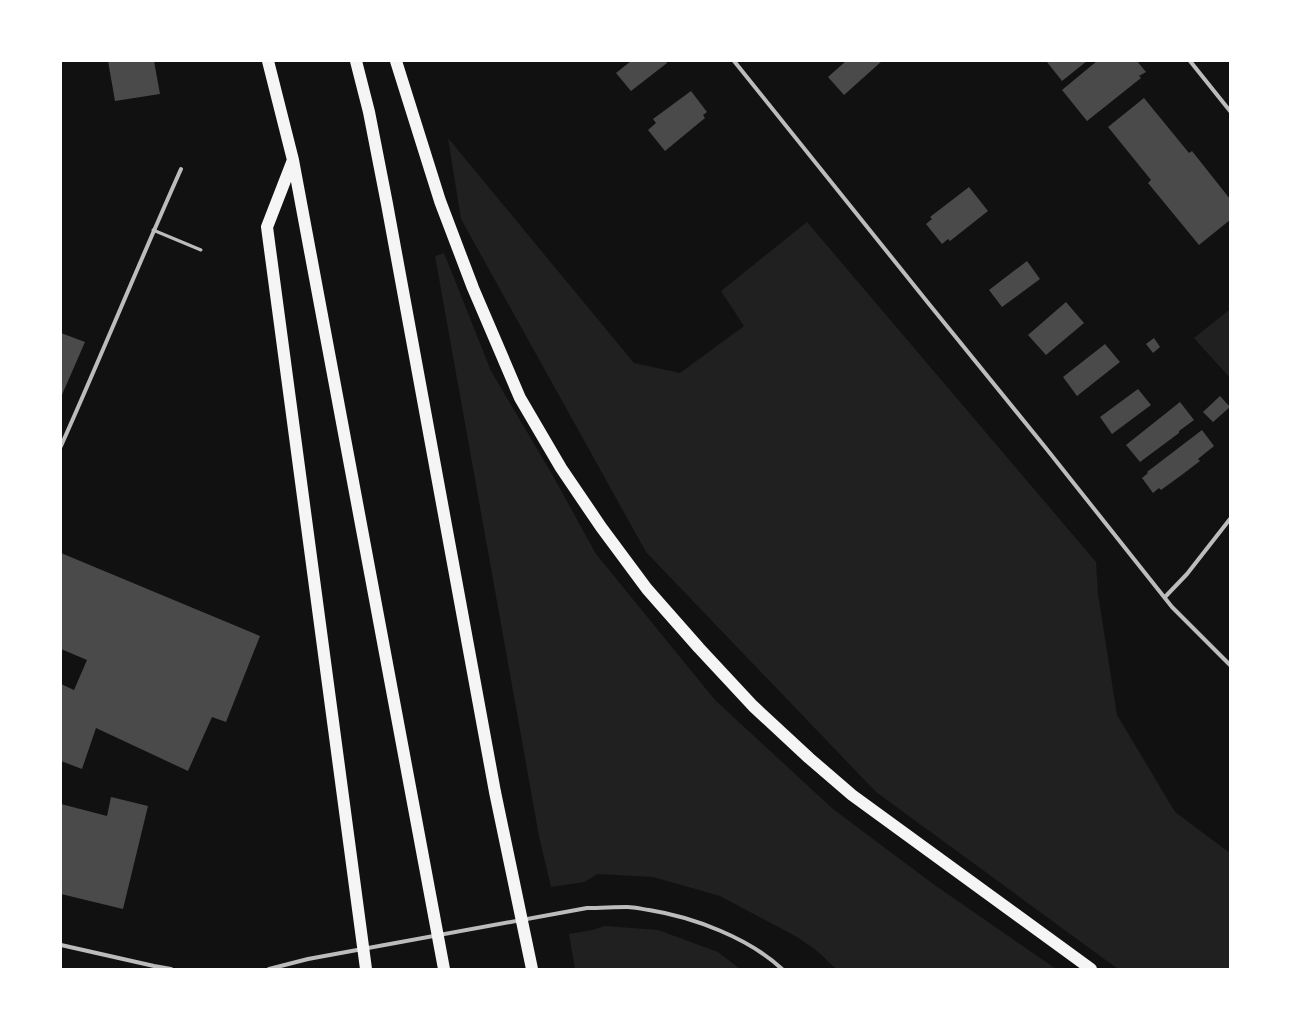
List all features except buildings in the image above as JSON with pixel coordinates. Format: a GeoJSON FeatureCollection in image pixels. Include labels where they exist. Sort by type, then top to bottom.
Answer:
{"type":"FeatureCollection","features":[{"type":"Feature","properties":{"kind":"highway"},"geometry":{"type":"LineString","coordinates":[[268,61],[293,160],[444,969]]}},
{"type":"Feature","properties":{"kind":"highway"},"geometry":{"type":"LineString","coordinates":[[356,61],[369,112],[387,204],[495,792],[532,969]]}},
{"type":"Feature","properties":{"kind":"highway"},"geometry":{"type":"LineString","coordinates":[[396,61],[440,201],[473,288],[520,398],[560,468],[647,589],[753,706],[825,772],[852,795],[1091,969]]}},
{"type":"Feature","properties":{"kind":"highway"},"geometry":{"type":"LineString","coordinates":[[293,160],[267,227],[366,969]]}},
{"type":"Feature","properties":{"kind":"street"},"geometry":{"type":"LineString","coordinates":[[734,61],[909,280],[1046,447],[1172,607],[1230,665]]}},
{"type":"Feature","properties":{"kind":"street"},"geometry":{"type":"LineString","coordinates":[[1190,61],[1230,111]]}},
{"type":"Feature","properties":{"kind":"street"},"geometry":{"type":"LineString","coordinates":[[61,446],[92,378],[153,230],[181,169]]}},
{"type":"Feature","properties":{"kind":"street"},"geometry":{"type":"LineString","coordinates":[[1165,597],[1187,574],[1230,519]]}},
{"type":"Feature","properties":{"kind":"street"},"geometry":{"type":"LineString","coordinates":[[269,969],[308,959],[587,908],[628,907],[666,913],[697,922],[737,938],[774,962],[782,969]]}},
{"type":"Feature","properties":{"kind":"street"},"geometry":{"type":"LineString","coordinates":[[61,945],[171,969]]}},
{"type":"Feature","properties":{"kind":"lane"},"geometry":{"type":"LineString","coordinates":[[153,230],[201,250]]}},
{"type":"Feature","properties":{"kind":"shaded area"},"geometry":{"type":"Polygon","coordinates":[[[448,138],[634,363],[680,373],[744,326],[721,291],[807,222],[1096,562],[1098,594],[1117,715],[1175,812],[1230,853],[1230,969],[1118,969],[876,792],[646,552],[461,219],[448,138]]]}},
{"type":"Feature","properties":{"kind":"shaded area"},"geometry":{"type":"Polygon","coordinates":[[[444,253],[491,371],[553,476],[596,554],[715,700],[833,809],[936,886],[1056,969],[836,969],[816,950],[797,937],[720,896],[653,877],[598,874],[584,882],[551,887],[539,836],[435,256],[444,253]]]}},
{"type":"Feature","properties":{"kind":"shaded area"},"geometry":{"type":"Polygon","coordinates":[[[1229,310],[1230,312],[1230,378],[1194,338],[1229,310]]]}},
{"type":"Feature","properties":{"kind":"shaded area"},"geometry":{"type":"Polygon","coordinates":[[[605,926],[658,930],[718,952],[740,969],[575,969],[569,934],[605,926]]]}}]}
